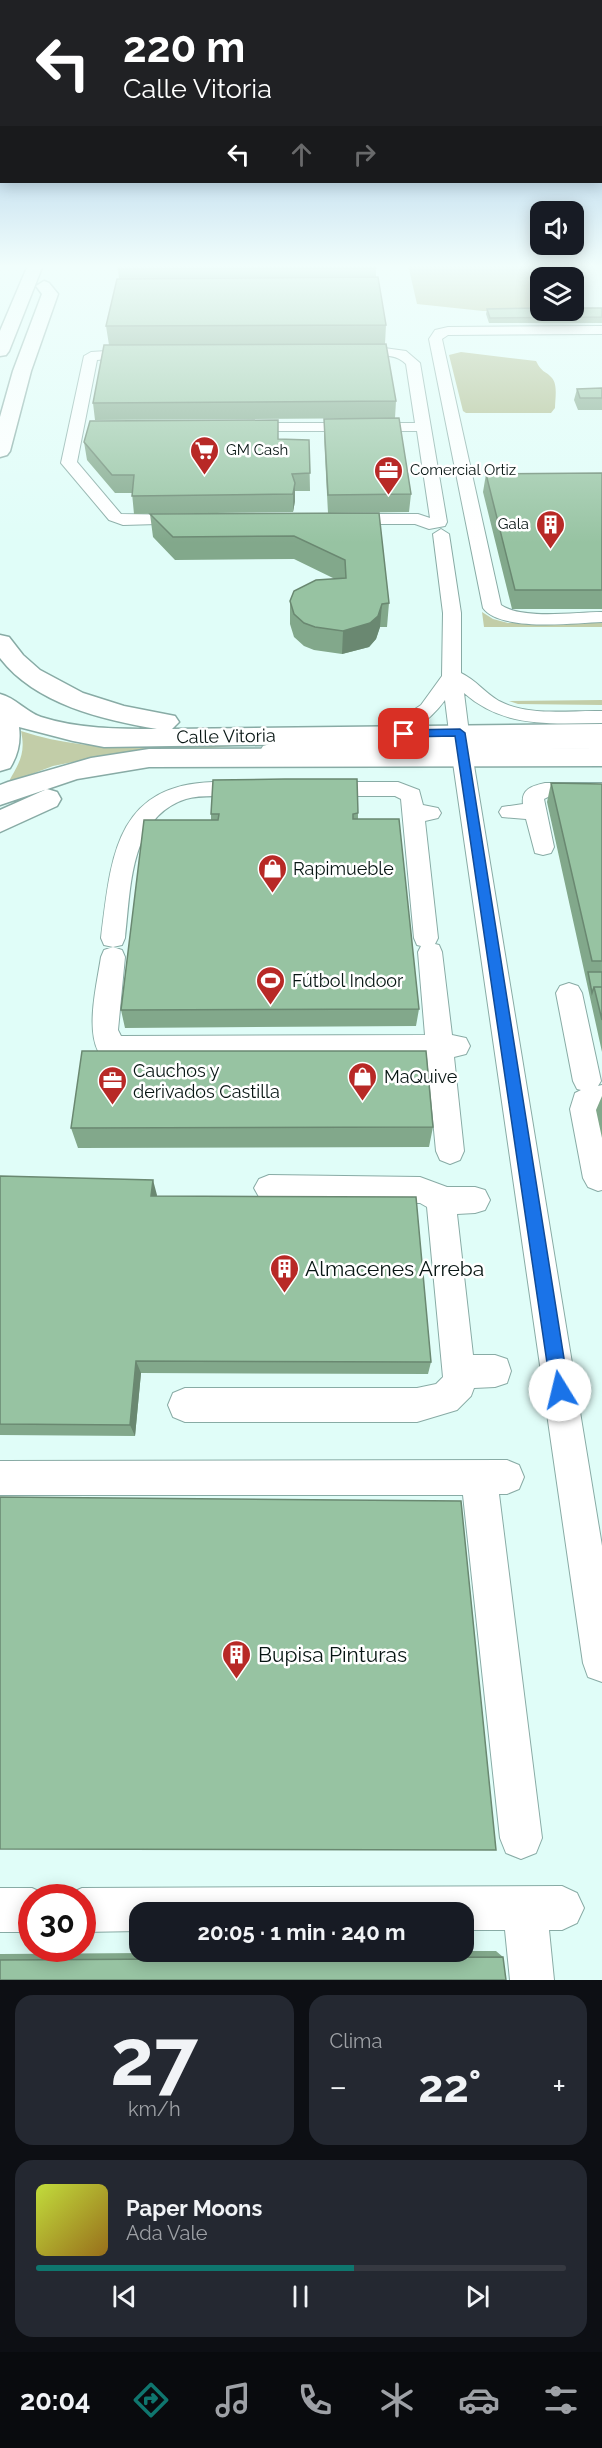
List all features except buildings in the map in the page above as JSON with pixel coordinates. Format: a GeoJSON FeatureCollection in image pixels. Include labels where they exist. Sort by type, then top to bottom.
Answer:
{"type":"FeatureCollection","features":[{"type":"Feature","properties":{"kind":"highway"},"geometry":{"type":"LineString","coordinates":[[0,397],[16,357]]}},
{"type":"Feature","properties":{"kind":"highway"},"geometry":{"type":"LineString","coordinates":[[0,451],[27,357]]}},
{"type":"Feature","properties":{"kind":"highway"},"geometry":{"type":"LineString","coordinates":[[0,642],[12,658],[49,686],[76,699],[127,716],[203,726],[334,726],[380,734]]}},
{"type":"Feature","properties":{"kind":"highway","name":"Calle Vitoria"},"geometry":{"type":"LineString","coordinates":[[0,702],[29,722],[73,734],[104,738],[380,734],[461,745],[602,757]]}},
{"type":"Feature","properties":{"kind":"highway"},"geometry":{"type":"LineString","coordinates":[[0,710],[7,736],[0,762]]}},
{"type":"Feature","properties":{"kind":"highway","name":"Calle Vitoria"},"geometry":{"type":"LineString","coordinates":[[0,796],[61,773],[119,760],[200,757],[252,759],[461,745],[602,732]]}},
{"type":"Feature","properties":{"kind":"highway"},"geometry":{"type":"LineString","coordinates":[[0,822],[55,795],[100,781],[136,773],[252,759]]}},
{"type":"Feature","properties":{"kind":"street"},"geometry":{"type":"LineString","coordinates":[[91,357],[69,463],[71,468],[115,517],[123,520],[201,520]]}},
{"type":"Feature","properties":{"kind":"street"},"geometry":{"type":"LineString","coordinates":[[408,357],[413,363],[436,527],[452,613],[452,676],[461,745],[602,1663]]}},
{"type":"Feature","properties":{"kind":"street"},"geometry":{"type":"LineString","coordinates":[[439,357],[492,608],[502,614],[523,617],[602,617]]}},
{"type":"Feature","properties":{"kind":"street"},"geometry":{"type":"LineString","coordinates":[[299,427],[299,444]]}},
{"type":"Feature","properties":{"kind":"street"},"geometry":{"type":"LineString","coordinates":[[230,428],[423,427]]}},
{"type":"Feature","properties":{"kind":"street"},"geometry":{"type":"LineString","coordinates":[[76,428],[93,428]]}},
{"type":"Feature","properties":{"kind":"street"},"geometry":{"type":"LineString","coordinates":[[326,520],[418,519],[436,527]]}},
{"type":"Feature","properties":{"kind":"street"},"geometry":{"type":"LineString","coordinates":[[452,676],[464,680],[496,707],[509,712],[531,715],[602,717]]}},
{"type":"Feature","properties":{"kind":"street"},"geometry":{"type":"LineString","coordinates":[[380,734],[404,726],[428,710],[452,676]]}},
{"type":"Feature","properties":{"kind":"street"},"geometry":{"type":"LineString","coordinates":[[461,745],[602,741]]}},
{"type":"Feature","properties":{"kind":"street"},"geometry":{"type":"LineString","coordinates":[[305,790],[398,789],[411,795],[422,813],[428,945],[448,1046],[455,1106],[450,1151]]}},
{"type":"Feature","properties":{"kind":"street"},"geometry":{"type":"LineString","coordinates":[[270,790],[200,791],[180,794],[149,811],[132,833],[125,854],[113,948],[105,1030],[107,1043],[121,1047],[448,1046]]}},
{"type":"Feature","properties":{"kind":"street"},"geometry":{"type":"LineString","coordinates":[[543,847],[533,796],[545,790],[602,790]]}},
{"type":"Feature","properties":{"kind":"street"},"geometry":{"type":"LineString","coordinates":[[510,812],[535,811]]}},
{"type":"Feature","properties":{"kind":"street"},"geometry":{"type":"LineString","coordinates":[[567,993],[595,1089],[585,1101],[584,1109],[594,1185]]}},
{"type":"Feature","properties":{"kind":"street"},"geometry":{"type":"LineString","coordinates":[[185,1404],[417,1405],[445,1398],[459,1384],[441,1201],[434,1194],[420,1190],[269,1188]]}},
{"type":"Feature","properties":{"kind":"street"},"geometry":{"type":"LineString","coordinates":[[441,1201],[475,1200]]}},
{"type":"Feature","properties":{"kind":"street"},"geometry":{"type":"LineString","coordinates":[[459,1372],[495,1371]]}},
{"type":"Feature","properties":{"kind":"street"},"geometry":{"type":"LineString","coordinates":[[0,1478],[493,1477],[521,1838]]}},
{"type":"Feature","properties":{"kind":"street"},"geometry":{"type":"LineString","coordinates":[[96,1910],[543,1908],[532,1980]]}},
{"type":"Feature","properties":{"kind":"street"},"geometry":{"type":"LineString","coordinates":[[0,1910],[18,1910]]}},
{"type":"Feature","properties":{"kind":"green space"},"geometry":{"type":"Polygon","coordinates":[[[450,357],[506,357],[536,361],[554,381],[555,408],[551,413],[466,413],[463,411],[450,357]]]}},
{"type":"Feature","properties":{"kind":"green space"},"geometry":{"type":"Polygon","coordinates":[[[482,612],[493,619],[508,623],[602,622],[602,627],[484,627],[482,612]]]}},
{"type":"Feature","properties":{"kind":"green space"},"geometry":{"type":"Polygon","coordinates":[[[602,700],[602,705],[518,704],[509,701],[602,700]]]}},
{"type":"Feature","properties":{"kind":"green space"},"geometry":{"type":"Polygon","coordinates":[[[21,731],[49,739],[107,747],[254,744],[83,760],[53,766],[8,783],[22,752],[21,731]]]}},
{"type":"Feature","properties":{"kind":"place","name":"GM Cash"},"geometry":{"type":"Point","coordinates":[205,476]}},
{"type":"Feature","properties":{"kind":"place","name":"Comercial Ortiz"},"geometry":{"type":"Point","coordinates":[389,496]}},
{"type":"Feature","properties":{"kind":"place","name":"Gala"},"geometry":{"type":"Point","coordinates":[550,550]}},
{"type":"Feature","properties":{"kind":"place","name":"Rapimueble"},"geometry":{"type":"Point","coordinates":[272,894]}},
{"type":"Feature","properties":{"kind":"place","name":"Fútbol Indoor"},"geometry":{"type":"Point","coordinates":[271,1006]}},
{"type":"Feature","properties":{"kind":"place","name":"MaQuive"},"geometry":{"type":"Point","coordinates":[363,1102]}},
{"type":"Feature","properties":{"kind":"place","name":"Cauchos y derivados Castilla"},"geometry":{"type":"Point","coordinates":[112,1106]}},
{"type":"Feature","properties":{"kind":"place","name":"Almacenes Arreba"},"geometry":{"type":"Point","coordinates":[284,1294]}},
{"type":"Feature","properties":{"kind":"place","name":"Bupisa Pinturas"},"geometry":{"type":"Point","coordinates":[237,1680]}},
{"type":"Feature","properties":{"kind":"route"},"geometry":{"type":"LineString","coordinates":[[404,734],[460,733],[560,1390]]}}]}
